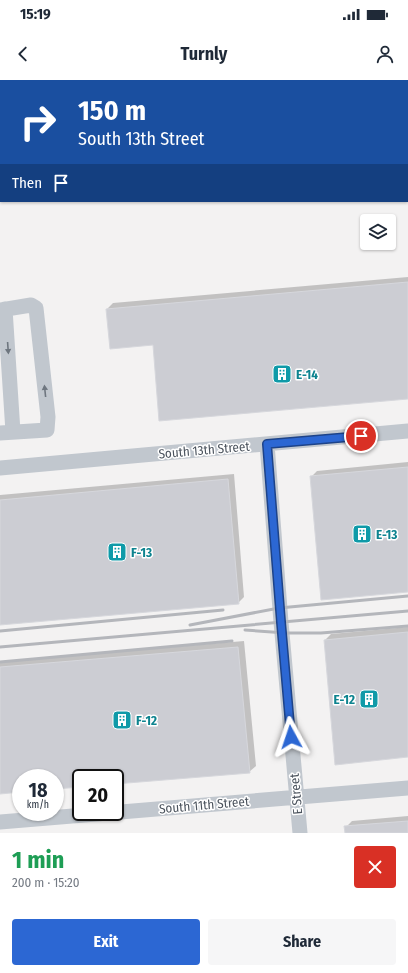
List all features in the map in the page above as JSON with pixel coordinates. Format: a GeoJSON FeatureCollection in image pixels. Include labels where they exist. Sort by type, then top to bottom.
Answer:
{"type":"FeatureCollection","features":[{"type":"Feature","properties":{"kind":"lane"},"geometry":{"type":"LineString","coordinates":[[31,306],[36,308],[48,416],[47,430],[7,433],[3,309],[31,306]]}},
{"type":"Feature","properties":{"kind":"lane","name":"South 13th Street"},"geometry":{"type":"LineString","coordinates":[[0,468],[408,431]]}},
{"type":"Feature","properties":{"kind":"lane","name":"E Street"},"geometry":{"type":"LineString","coordinates":[[267,444],[281,627],[300,833]]}},
{"type":"Feature","properties":{"kind":"lane","name":"South 11th Street"},"geometry":{"type":"LineString","coordinates":[[0,822],[408,788]]}},
{"type":"Feature","properties":{"kind":"building","name":"E-14"},"geometry":{"type":"Polygon","coordinates":[[[408,282],[408,399],[159,421],[153,345],[110,349],[106,309],[408,282]]]}},
{"type":"Feature","properties":{"kind":"building","name":"E-13"},"geometry":{"type":"Polygon","coordinates":[[[408,467],[408,592],[321,600],[310,476],[408,467]]]}},
{"type":"Feature","properties":{"kind":"building","name":"F-13"},"geometry":{"type":"Polygon","coordinates":[[[228,479],[239,604],[0,625],[0,500],[228,479]]]}},
{"type":"Feature","properties":{"kind":"building","name":"E-12"},"geometry":{"type":"Polygon","coordinates":[[[408,632],[408,757],[335,765],[324,640],[408,632]]]}},
{"type":"Feature","properties":{"kind":"building","name":"F-12"},"geometry":{"type":"Polygon","coordinates":[[[238,647],[250,773],[124,783],[124,769],[72,769],[72,788],[64,788],[64,769],[12,769],[12,793],[0,794],[0,667],[238,647]]]}},
{"type":"Feature","properties":{"kind":"building"},"geometry":{"type":"Polygon","coordinates":[[[408,821],[408,833],[345,833],[344,826],[408,821]]]}},
{"type":"Feature","properties":{"kind":"railway"},"geometry":{"type":"LineString","coordinates":[[190,625],[279,608],[408,596]]}},
{"type":"Feature","properties":{"kind":"railway"},"geometry":{"type":"LineString","coordinates":[[0,631],[223,610]]}},
{"type":"Feature","properties":{"kind":"railway"},"geometry":{"type":"LineString","coordinates":[[0,647],[408,611]]}},
{"type":"Feature","properties":{"kind":"railway"},"geometry":{"type":"LineString","coordinates":[[245,630],[286,633],[321,633],[408,626]]}},
{"type":"Feature","properties":{"kind":"railway"},"geometry":{"type":"LineString","coordinates":[[0,662],[232,641]]}},
{"type":"Feature","properties":{"kind":"place","name":"E-14"},"geometry":{"type":"Point","coordinates":[282,374]}},
{"type":"Feature","properties":{"kind":"place","name":"E-13"},"geometry":{"type":"Point","coordinates":[362,534]}},
{"type":"Feature","properties":{"kind":"place","name":"F-13"},"geometry":{"type":"Point","coordinates":[117,552]}},
{"type":"Feature","properties":{"kind":"place","name":"E-12"},"geometry":{"type":"Point","coordinates":[369,699]}},
{"type":"Feature","properties":{"kind":"place","name":"F-12"},"geometry":{"type":"Point","coordinates":[122,720]}},
{"type":"Feature","properties":{"kind":"route"},"geometry":{"type":"LineString","coordinates":[[291,737],[267,444],[361,436]]}}]}
